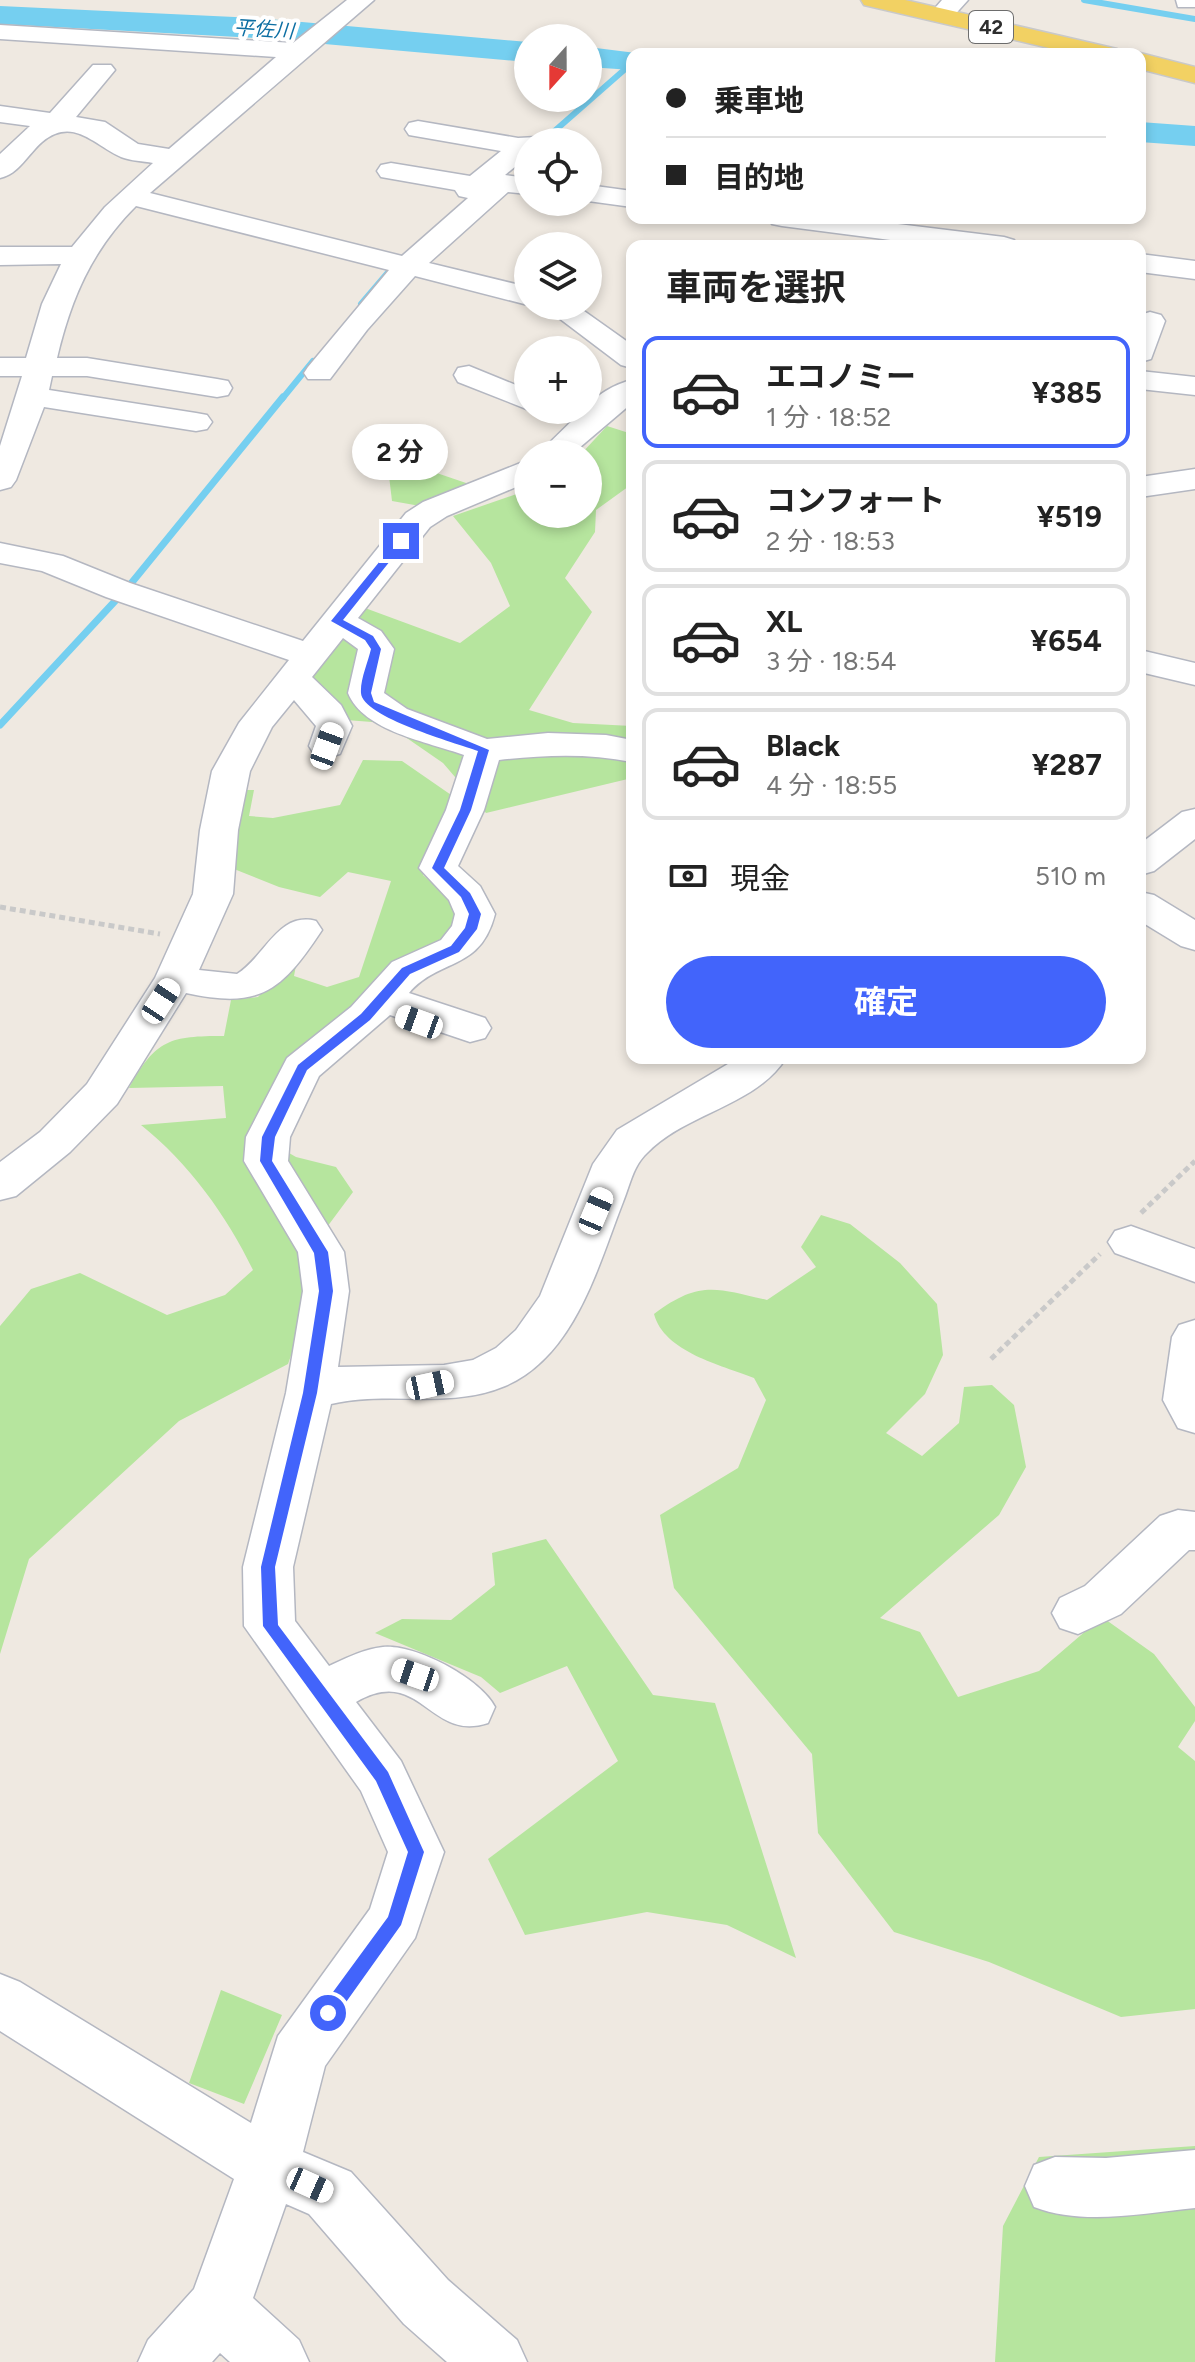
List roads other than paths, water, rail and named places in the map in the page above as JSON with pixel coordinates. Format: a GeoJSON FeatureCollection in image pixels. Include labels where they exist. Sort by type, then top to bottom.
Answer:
{"type":"FeatureCollection","features":[{"type":"Feature","properties":{"kind":"main road","name":"42"},"geometry":{"type":"LineString","coordinates":[[873,0],[949,8],[1087,48]]}},
{"type":"Feature","properties":{"kind":"main road"},"geometry":{"type":"LineString","coordinates":[[1146,63],[1195,75]]}},
{"type":"Feature","properties":{"kind":"street"},"geometry":{"type":"LineString","coordinates":[[0,480],[18,442],[37,365],[59,298],[81,255],[137,193],[362,0]]}},
{"type":"Feature","properties":{"kind":"street"},"geometry":{"type":"LineString","coordinates":[[0,32],[301,50]]}},
{"type":"Feature","properties":{"kind":"street"},"geometry":{"type":"LineString","coordinates":[[0,170],[34,135],[59,120],[102,70]]}},
{"type":"Feature","properties":{"kind":"street"},"geometry":{"type":"LineString","coordinates":[[0,94],[4,103],[0,108]]}},
{"type":"Feature","properties":{"kind":"street"},"geometry":{"type":"LineString","coordinates":[[0,114],[59,120],[96,128],[130,151],[176,158]]}},
{"type":"Feature","properties":{"kind":"street"},"geometry":{"type":"LineString","coordinates":[[418,129],[514,139]]}},
{"type":"Feature","properties":{"kind":"street"},"geometry":{"type":"LineString","coordinates":[[319,373],[356,324],[396,262],[449,206],[514,155]]}},
{"type":"Feature","properties":{"kind":"street"},"geometry":{"type":"LineString","coordinates":[[449,206],[385,182],[476,185]]}},
{"type":"Feature","properties":{"kind":"street"},"geometry":{"type":"LineString","coordinates":[[396,262],[502,183],[514,184]]}},
{"type":"Feature","properties":{"kind":"street"},"geometry":{"type":"LineString","coordinates":[[81,211],[106,190],[137,193],[514,292]]}},
{"type":"Feature","properties":{"kind":"street"},"geometry":{"type":"LineString","coordinates":[[602,195],[626,198]]}},
{"type":"Feature","properties":{"kind":"street"},"geometry":{"type":"LineString","coordinates":[[830,224],[956,240]]}},
{"type":"Feature","properties":{"kind":"street"},"geometry":{"type":"LineString","coordinates":[[0,256],[81,255]]}},
{"type":"Feature","properties":{"kind":"street"},"geometry":{"type":"LineString","coordinates":[[1146,264],[1195,270]]}},
{"type":"Feature","properties":{"kind":"street"},"geometry":{"type":"LineString","coordinates":[[578,320],[626,355]]}},
{"type":"Feature","properties":{"kind":"street"},"geometry":{"type":"LineString","coordinates":[[1146,334],[1150,321]]}},
{"type":"Feature","properties":{"kind":"street"},"geometry":{"type":"LineString","coordinates":[[0,367],[87,367],[217,388]]}},
{"type":"Feature","properties":{"kind":"street"},"geometry":{"type":"LineString","coordinates":[[1146,381],[1195,386]]}},
{"type":"Feature","properties":{"kind":"street"},"geometry":{"type":"LineString","coordinates":[[468,383],[514,397]]}},
{"type":"Feature","properties":{"kind":"street"},"geometry":{"type":"LineString","coordinates":[[602,412],[626,394]]}},
{"type":"Feature","properties":{"kind":"street"},"geometry":{"type":"LineString","coordinates":[[31,396],[196,422]]}},
{"type":"Feature","properties":{"kind":"street"},"geometry":{"type":"LineString","coordinates":[[569,440],[586,424]]}},
{"type":"Feature","properties":{"kind":"street"},"geometry":{"type":"LineString","coordinates":[[0,1185],[55,1142],[102,1094],[175,978],[213,894],[219,830],[231,771],[257,723],[418,520],[435,509],[514,476]]}},
{"type":"Feature","properties":{"kind":"street"},"geometry":{"type":"LineString","coordinates":[[1146,486],[1195,479]]}},
{"type":"Feature","properties":{"kind":"street"},"geometry":{"type":"LineString","coordinates":[[0,553],[51,563],[301,667],[334,726],[339,752],[370,703]]}},
{"type":"Feature","properties":{"kind":"street"},"geometry":{"type":"LineString","coordinates":[[337,621],[369,638],[376,649],[366,693],[370,703],[394,717],[484,750],[548,744],[626,750]]}},
{"type":"Feature","properties":{"kind":"street"},"geometry":{"type":"LineString","coordinates":[[1146,662],[1195,674]]}},
{"type":"Feature","properties":{"kind":"street"},"geometry":{"type":"LineString","coordinates":[[170,2362],[218,2309],[269,2167],[299,2055],[395,1920],[416,1852],[382,1777],[270,1626],[268,1567],[310,1393],[326,1291],[321,1252],[266,1161],[268,1137],[302,1068],[379,1002],[406,971],[455,949],[471,929],[475,914],[466,895],[438,868],[465,810],[484,750]]}},
{"type":"Feature","properties":{"kind":"street"},"geometry":{"type":"LineString","coordinates":[[1146,858],[1195,820]]}},
{"type":"Feature","properties":{"kind":"street"},"geometry":{"type":"LineString","coordinates":[[1146,908],[1195,937]]}},
{"type":"Feature","properties":{"kind":"street"},"geometry":{"type":"LineString","coordinates":[[175,978],[243,990],[256,984],[302,930]]}},
{"type":"Feature","properties":{"kind":"street"},"geometry":{"type":"LineString","coordinates":[[379,1002],[455,1029]]}},
{"type":"Feature","properties":{"kind":"street"},"geometry":{"type":"LineString","coordinates":[[310,1393],[331,1382],[430,1385],[489,1373],[523,1351],[549,1324],[620,1155],[643,1133],[745,1077],[759,1064]]}},
{"type":"Feature","properties":{"kind":"street"},"geometry":{"type":"LineString","coordinates":[[1125,1236],[1195,1266]]}},
{"type":"Feature","properties":{"kind":"street"},"geometry":{"type":"LineString","coordinates":[[1195,1337],[1187,1400],[1195,1415]]}},
{"type":"Feature","properties":{"kind":"street"},"geometry":{"type":"LineString","coordinates":[[1078,1613],[1103,1600],[1178,1530],[1194,1531]]}},
{"type":"Feature","properties":{"kind":"street"},"geometry":{"type":"LineString","coordinates":[[321,1696],[361,1671],[390,1666],[415,1675],[469,1707]]}},
{"type":"Feature","properties":{"kind":"street"},"geometry":{"type":"LineString","coordinates":[[0,2000],[269,2167],[330,2193],[426,2302],[495,2362]]}},
{"type":"Feature","properties":{"kind":"street"},"geometry":{"type":"LineString","coordinates":[[1055,2186],[1195,2179]]}},
{"type":"Feature","properties":{"kind":"street"},"geometry":{"type":"LineString","coordinates":[[218,2309],[277,2362]]}},
{"type":"Feature","properties":{"kind":"waterway"},"geometry":{"type":"LineString","coordinates":[[1084,0],[1195,19]]}},
{"type":"Feature","properties":{"kind":"waterway","name":"平佐川"},"geometry":{"type":"LineString","coordinates":[[0,15],[257,28],[514,51]]}},
{"type":"Feature","properties":{"kind":"waterway","name":"平佐川"},"geometry":{"type":"LineString","coordinates":[[602,58],[626,60]]}},
{"type":"Feature","properties":{"kind":"waterway"},"geometry":{"type":"LineString","coordinates":[[558,128],[626,68]]}},
{"type":"Feature","properties":{"kind":"waterway","name":"平佐川"},"geometry":{"type":"LineString","coordinates":[[1146,132],[1195,136]]}},
{"type":"Feature","properties":{"kind":"waterway"},"geometry":{"type":"LineString","coordinates":[[361,304],[396,263]]}},
{"type":"Feature","properties":{"kind":"waterway"},"geometry":{"type":"LineString","coordinates":[[282,399],[313,361]]}},
{"type":"Feature","properties":{"kind":"waterway"},"geometry":{"type":"LineString","coordinates":[[0,725],[129,586],[283,397]]}}]}
